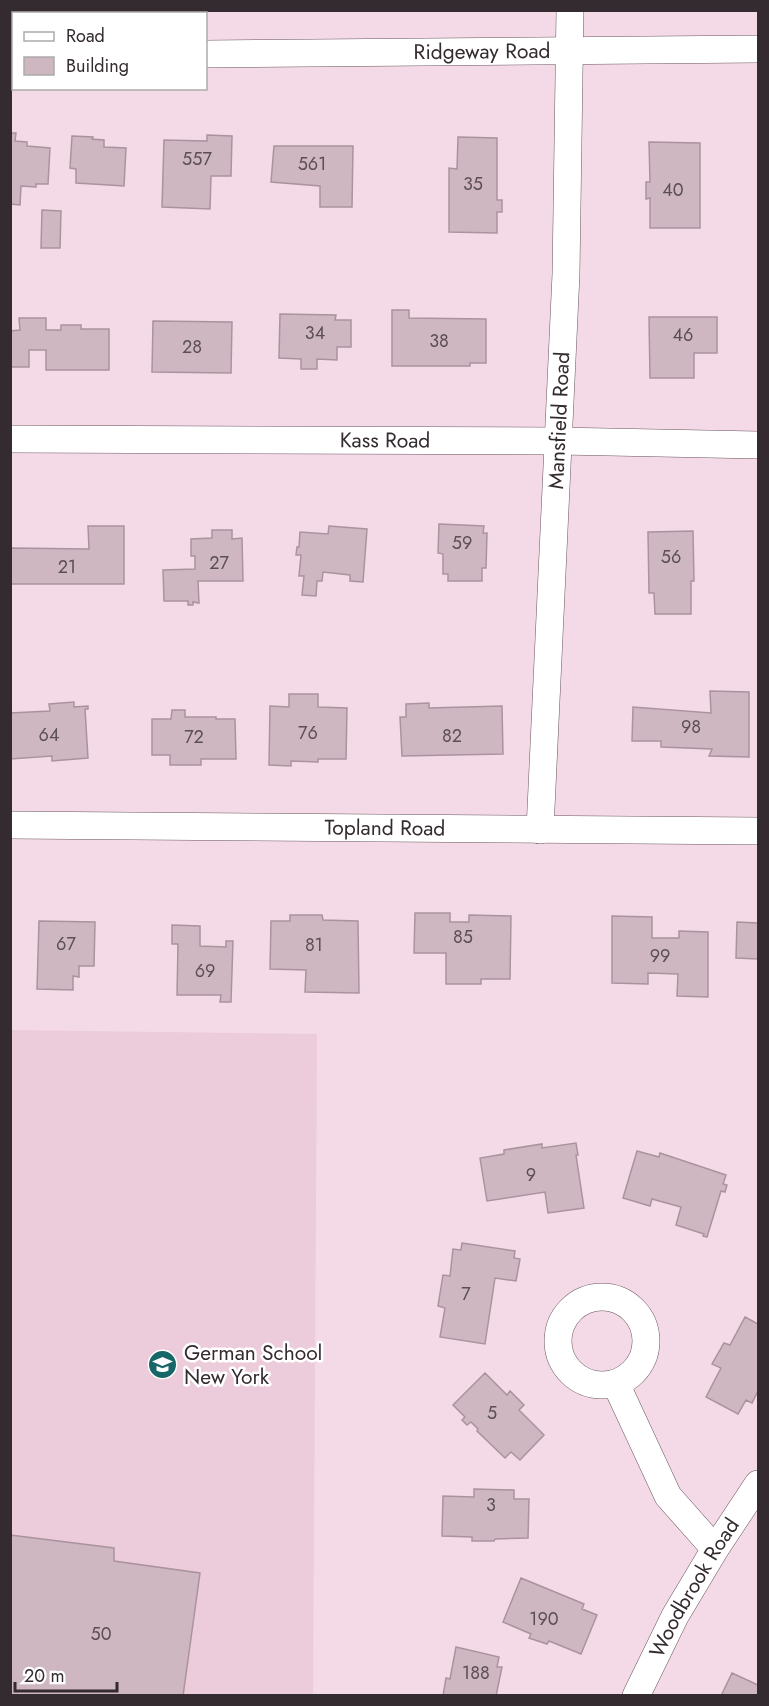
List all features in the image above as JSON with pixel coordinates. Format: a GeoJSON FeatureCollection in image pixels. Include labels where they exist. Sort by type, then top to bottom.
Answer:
{"type":"FeatureCollection","features":[{"type":"Feature","properties":{"kind":"street","name":"Mansfield Road"},"geometry":{"type":"LineString","coordinates":[[540,830],[566,274],[570,10]]}},
{"type":"Feature","properties":{"kind":"street","name":"Ridgeway Road"},"geometry":{"type":"LineString","coordinates":[[207,54],[759,49]]}},
{"type":"Feature","properties":{"kind":"street","name":"Kass Road"},"geometry":{"type":"LineString","coordinates":[[10,439],[559,441],[759,445]]}},
{"type":"Feature","properties":{"kind":"street","name":"Topland Road"},"geometry":{"type":"LineString","coordinates":[[10,825],[759,831]]}},
{"type":"Feature","properties":{"kind":"street"},"geometry":{"type":"LineString","coordinates":[[616,1384],[668,1496],[715,1549]]}},
{"type":"Feature","properties":{"kind":"street","name":"Woodbrook Road"},"geometry":{"type":"LineString","coordinates":[[636,1695],[675,1616],[715,1549],[759,1484]]}},
{"type":"Feature","properties":{"kind":"shaded area","name":"German School New York"},"geometry":{"type":"Polygon","coordinates":[[[11,1030],[317,1034],[313,1695],[11,1696],[11,1030]]]}},
{"type":"Feature","properties":{"kind":"building"},"geometry":{"type":"Polygon","coordinates":[[[10,133],[16,133],[15,141],[27,142],[27,146],[50,148],[48,184],[36,184],[36,187],[21,186],[20,205],[10,204],[10,133]]]}},
{"type":"Feature","properties":{"kind":"building"},"geometry":{"type":"Polygon","coordinates":[[[207,135],[232,136],[231,176],[211,176],[210,209],[162,207],[164,140],[207,141],[207,135]]]}},
{"type":"Feature","properties":{"kind":"building"},"geometry":{"type":"Polygon","coordinates":[[[72,136],[104,140],[104,147],[126,148],[124,186],[76,183],[76,169],[70,168],[72,136]]]}},
{"type":"Feature","properties":{"kind":"building"},"geometry":{"type":"Polygon","coordinates":[[[458,137],[497,138],[497,200],[502,200],[502,212],[497,212],[497,233],[449,232],[449,168],[457,169],[458,137]]]}},
{"type":"Feature","properties":{"kind":"building"},"geometry":{"type":"Polygon","coordinates":[[[649,142],[700,143],[700,228],[650,228],[650,198],[646,199],[646,182],[650,182],[649,142]]]}},
{"type":"Feature","properties":{"kind":"building"},"geometry":{"type":"Polygon","coordinates":[[[274,146],[353,146],[352,207],[320,207],[320,186],[271,182],[274,146]]]}},
{"type":"Feature","properties":{"kind":"building"},"geometry":{"type":"Polygon","coordinates":[[[42,210],[61,211],[60,248],[41,248],[42,210]]]}},
{"type":"Feature","properties":{"kind":"building"},"geometry":{"type":"Polygon","coordinates":[[[392,310],[409,310],[409,318],[486,319],[486,363],[470,363],[470,366],[392,366],[392,310]]]}},
{"type":"Feature","properties":{"kind":"building"},"geometry":{"type":"Polygon","coordinates":[[[280,314],[336,315],[335,320],[351,320],[351,347],[337,347],[337,360],[317,359],[317,369],[301,369],[301,359],[279,358],[280,314]]]}},
{"type":"Feature","properties":{"kind":"building"},"geometry":{"type":"Polygon","coordinates":[[[649,317],[717,317],[717,353],[694,353],[694,378],[650,378],[649,317]]]}},
{"type":"Feature","properties":{"kind":"building"},"geometry":{"type":"Polygon","coordinates":[[[19,318],[46,318],[46,330],[61,330],[61,325],[81,325],[81,329],[109,329],[109,370],[46,370],[46,350],[29,350],[29,367],[10,367],[10,331],[20,330],[19,318]]]}},
{"type":"Feature","properties":{"kind":"building"},"geometry":{"type":"Polygon","coordinates":[[[153,321],[232,322],[231,373],[152,372],[153,321]]]}},
{"type":"Feature","properties":{"kind":"building"},"geometry":{"type":"Polygon","coordinates":[[[439,524],[484,526],[483,533],[487,533],[486,568],[482,568],[482,581],[448,581],[448,574],[443,574],[443,554],[438,553],[439,524]]]}},
{"type":"Feature","properties":{"kind":"building"},"geometry":{"type":"Polygon","coordinates":[[[88,526],[124,526],[124,584],[10,584],[10,548],[89,549],[88,526]]]}},
{"type":"Feature","properties":{"kind":"building"},"geometry":{"type":"Polygon","coordinates":[[[329,526],[367,529],[363,582],[350,581],[350,575],[323,572],[322,581],[317,581],[316,596],[302,595],[304,576],[299,576],[301,555],[296,555],[300,532],[328,534],[329,526]]]}},
{"type":"Feature","properties":{"kind":"building"},"geometry":{"type":"Polygon","coordinates":[[[212,530],[232,530],[232,539],[242,538],[243,581],[198,581],[199,603],[193,602],[193,605],[188,605],[188,601],[164,601],[163,570],[195,569],[195,556],[191,556],[191,539],[212,538],[212,530]]]}},
{"type":"Feature","properties":{"kind":"building"},"geometry":{"type":"Polygon","coordinates":[[[693,531],[694,581],[691,581],[691,614],[655,614],[654,593],[649,593],[648,532],[693,531]]]}},
{"type":"Feature","properties":{"kind":"building"},"geometry":{"type":"Polygon","coordinates":[[[710,691],[749,692],[749,757],[709,756],[712,749],[661,747],[661,741],[632,741],[633,707],[711,713],[710,691]]]}},
{"type":"Feature","properties":{"kind":"building"},"geometry":{"type":"Polygon","coordinates":[[[289,694],[318,694],[318,707],[347,708],[346,759],[318,759],[318,762],[291,761],[291,766],[269,765],[270,706],[289,707],[289,694]]]}},
{"type":"Feature","properties":{"kind":"building"},"geometry":{"type":"Polygon","coordinates":[[[74,702],[74,707],[88,706],[88,709],[85,709],[88,758],[52,761],[52,756],[10,759],[10,713],[50,711],[49,704],[74,702]]]}},
{"type":"Feature","properties":{"kind":"building"},"geometry":{"type":"Polygon","coordinates":[[[429,703],[429,708],[502,706],[503,754],[402,756],[400,717],[406,717],[406,704],[429,703]]]}},
{"type":"Feature","properties":{"kind":"building"},"geometry":{"type":"Polygon","coordinates":[[[172,710],[185,710],[185,717],[235,719],[236,759],[201,759],[201,765],[170,765],[170,755],[152,755],[152,719],[171,719],[172,710]]]}},
{"type":"Feature","properties":{"kind":"building"},"geometry":{"type":"Polygon","coordinates":[[[415,913],[450,913],[450,922],[469,922],[469,915],[511,916],[510,979],[481,979],[481,984],[446,984],[446,953],[414,953],[415,913]]]}},
{"type":"Feature","properties":{"kind":"building"},"geometry":{"type":"Polygon","coordinates":[[[290,915],[322,915],[323,920],[358,921],[359,993],[305,992],[306,970],[270,969],[271,921],[290,921],[290,915]]]}},
{"type":"Feature","properties":{"kind":"building"},"geometry":{"type":"Polygon","coordinates":[[[612,916],[652,917],[652,938],[679,938],[679,931],[708,932],[708,997],[677,996],[678,974],[648,973],[648,984],[612,983],[612,916]]]}},
{"type":"Feature","properties":{"kind":"building"},"geometry":{"type":"Polygon","coordinates":[[[39,921],[95,922],[94,966],[79,966],[79,977],[73,976],[73,990],[37,989],[39,921]]]}},
{"type":"Feature","properties":{"kind":"building"},"geometry":{"type":"Polygon","coordinates":[[[737,922],[758,923],[758,959],[736,958],[737,922]]]}},
{"type":"Feature","properties":{"kind":"building"},"geometry":{"type":"Polygon","coordinates":[[[172,925],[200,926],[200,946],[226,947],[226,941],[233,941],[231,1002],[220,1002],[221,995],[177,995],[178,944],[172,944],[172,925]]]}},
{"type":"Feature","properties":{"kind":"building"},"geometry":{"type":"Polygon","coordinates":[[[576,1143],[584,1208],[548,1213],[545,1192],[487,1201],[480,1158],[504,1154],[504,1150],[542,1144],[542,1148],[576,1143]]]}},
{"type":"Feature","properties":{"kind":"building"},"geometry":{"type":"Polygon","coordinates":[[[637,1151],[659,1157],[660,1153],[726,1175],[723,1184],[727,1185],[725,1192],[721,1191],[707,1237],[676,1225],[681,1207],[652,1199],[650,1206],[623,1198],[637,1151]]]}},
{"type":"Feature","properties":{"kind":"building"},"geometry":{"type":"Polygon","coordinates":[[[462,1243],[515,1251],[514,1258],[520,1259],[516,1281],[495,1278],[485,1344],[440,1337],[445,1308],[438,1306],[443,1275],[450,1276],[453,1249],[461,1250],[462,1243]]]}},
{"type":"Feature","properties":{"kind":"building"},"geometry":{"type":"Polygon","coordinates":[[[745,1317],[758,1324],[758,1391],[752,1403],[746,1400],[738,1414],[706,1397],[721,1368],[712,1364],[724,1343],[730,1345],[745,1317]]]}},
{"type":"Feature","properties":{"kind":"building"},"geometry":{"type":"Polygon","coordinates":[[[485,1373],[507,1395],[510,1391],[524,1405],[519,1410],[544,1435],[520,1460],[511,1452],[505,1458],[477,1431],[478,1429],[471,1422],[467,1425],[462,1420],[465,1417],[453,1405],[485,1373]]]}},
{"type":"Feature","properties":{"kind":"building"},"geometry":{"type":"Polygon","coordinates":[[[474,1489],[514,1490],[514,1499],[529,1499],[528,1538],[472,1541],[472,1537],[442,1536],[443,1496],[474,1497],[474,1489]]]}},
{"type":"Feature","properties":{"kind":"building"},"geometry":{"type":"Polygon","coordinates":[[[10,1535],[114,1548],[114,1561],[200,1573],[183,1696],[10,1696],[10,1535]]]}},
{"type":"Feature","properties":{"kind":"building"},"geometry":{"type":"Polygon","coordinates":[[[521,1578],[584,1604],[582,1609],[597,1615],[581,1654],[549,1641],[547,1644],[529,1638],[531,1634],[503,1622],[521,1578]]]}},
{"type":"Feature","properties":{"kind":"building"},"geometry":{"type":"Polygon","coordinates":[[[456,1647],[499,1657],[497,1667],[502,1667],[496,1696],[443,1696],[446,1678],[450,1679],[456,1647]]]}},
{"type":"Feature","properties":{"kind":"building"},"geometry":{"type":"Polygon","coordinates":[[[732,1673],[758,1685],[758,1696],[721,1696],[732,1673]]]}},
{"type":"Feature","properties":{"kind":"place","name":"German School New York"},"geometry":{"type":"Point","coordinates":[163,1365]}}]}
